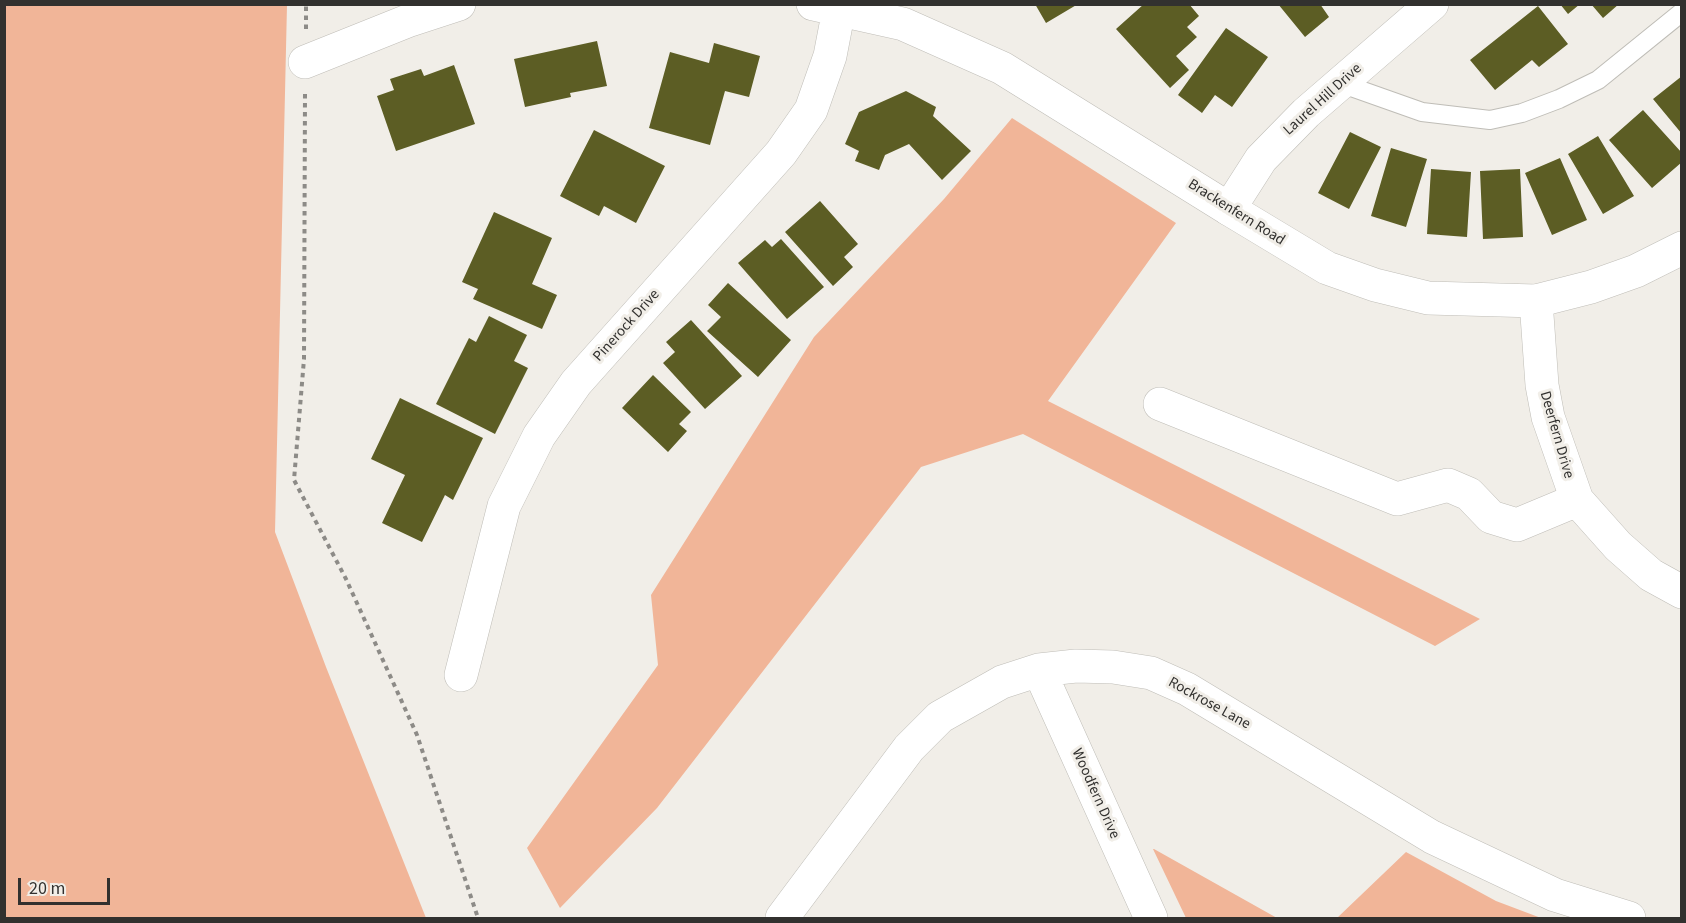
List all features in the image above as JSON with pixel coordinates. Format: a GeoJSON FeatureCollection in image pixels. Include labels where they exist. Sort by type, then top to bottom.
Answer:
{"type":"FeatureCollection","features":[{"type":"Feature","properties":{"kind":"street"},"geometry":{"type":"LineString","coordinates":[[305,62],[410,20],[459,4]]}},
{"type":"Feature","properties":{"kind":"street","name":"Laurel Hill Drive"},"geometry":{"type":"LineString","coordinates":[[1229,209],[1262,159],[1306,113],[1432,4]]}},
{"type":"Feature","properties":{"kind":"street","name":"Brackenfern Road"},"geometry":{"type":"LineString","coordinates":[[830,6],[903,24],[1002,68],[1327,268],[1375,285],[1428,298],[1536,301],[1591,287],[1636,270],[1682,248]]}},
{"type":"Feature","properties":{"kind":"street","name":"Pinerock Drive"},"geometry":{"type":"LineString","coordinates":[[461,675],[504,506],[539,436],[576,383],[781,153],[811,110],[830,56],[830,6]]}},
{"type":"Feature","properties":{"kind":"street","name":"Deerfern Drive"},"geometry":{"type":"LineString","coordinates":[[1536,301],[1542,385],[1548,417],[1577,500],[1618,546],[1651,574],[1682,592]]}},
{"type":"Feature","properties":{"kind":"street"},"geometry":{"type":"LineString","coordinates":[[1160,404],[1398,499],[1448,485],[1469,494],[1491,517],[1517,525],[1577,500]]}},
{"type":"Feature","properties":{"kind":"street","name":"Rockrose Lane"},"geometry":{"type":"LineString","coordinates":[[782,918],[909,748],[940,717],[1002,682],[1040,670],[1076,666],[1151,673],[1187,688],[1432,837],[1555,895],[1629,918]]}},
{"type":"Feature","properties":{"kind":"street","name":"Woodfern Drive"},"geometry":{"type":"LineString","coordinates":[[1040,670],[1151,918]]}},
{"type":"Feature","properties":{"kind":"lane"},"geometry":{"type":"LineString","coordinates":[[1340,83],[1422,112],[1490,120],[1511,116],[1559,99],[1598,80],[1682,12]]}},
{"type":"Feature","properties":{"kind":"path"},"geometry":{"type":"LineString","coordinates":[[305,62],[304,358],[294,480],[346,579],[417,735],[478,918]]}},
{"type":"Feature","properties":{"kind":"shaded area"},"geometry":{"type":"Polygon","coordinates":[[[5,4],[287,5],[275,532],[426,918],[5,918],[5,4]]]}},
{"type":"Feature","properties":{"kind":"shaded area"},"geometry":{"type":"Polygon","coordinates":[[[1012,118],[1176,223],[1048,401],[1480,619],[1435,646],[1023,434],[921,467],[657,808],[560,908],[527,848],[658,665],[651,595],[814,337],[944,199],[1012,118]]]}},
{"type":"Feature","properties":{"kind":"shaded area"},"geometry":{"type":"Polygon","coordinates":[[[1154,849],[1277,918],[1186,918],[1154,849]]]}},
{"type":"Feature","properties":{"kind":"shaded area"},"geometry":{"type":"Polygon","coordinates":[[[1406,852],[1496,901],[1541,918],[1337,918],[1406,852]]]}},
{"type":"Feature","properties":{"kind":"building"},"geometry":{"type":"Polygon","coordinates":[[[1035,4],[1078,4],[1046,23],[1035,4]]]}},
{"type":"Feature","properties":{"kind":"building"},"geometry":{"type":"Polygon","coordinates":[[[1144,4],[1189,4],[1199,16],[1187,27],[1197,37],[1176,56],[1189,70],[1170,88],[1116,29],[1144,4]]]}},
{"type":"Feature","properties":{"kind":"building"},"geometry":{"type":"Polygon","coordinates":[[[1278,4],[1320,4],[1329,17],[1305,37],[1278,4]]]}},
{"type":"Feature","properties":{"kind":"building"},"geometry":{"type":"Polygon","coordinates":[[[1560,4],[1580,4],[1568,14],[1560,4]]]}},
{"type":"Feature","properties":{"kind":"building"},"geometry":{"type":"Polygon","coordinates":[[[1591,4],[1619,4],[1603,18],[1591,4]]]}},
{"type":"Feature","properties":{"kind":"building"},"geometry":{"type":"Polygon","coordinates":[[[1538,6],[1568,44],[1539,67],[1532,60],[1495,90],[1470,60],[1538,6]]]}},
{"type":"Feature","properties":{"kind":"building"},"geometry":{"type":"Polygon","coordinates":[[[1226,28],[1268,57],[1232,107],[1215,95],[1202,113],[1178,95],[1226,28]]]}},
{"type":"Feature","properties":{"kind":"building"},"geometry":{"type":"Polygon","coordinates":[[[597,41],[607,86],[570,93],[571,97],[525,107],[514,59],[597,41]]]}},
{"type":"Feature","properties":{"kind":"building"},"geometry":{"type":"Polygon","coordinates":[[[714,43],[760,56],[749,97],[725,91],[710,145],[649,128],[670,52],[709,63],[714,43]]]}},
{"type":"Feature","properties":{"kind":"building"},"geometry":{"type":"Polygon","coordinates":[[[454,65],[475,124],[396,151],[377,96],[394,90],[390,79],[421,69],[424,76],[454,65]]]}},
{"type":"Feature","properties":{"kind":"building"},"geometry":{"type":"Polygon","coordinates":[[[1682,76],[1682,134],[1653,99],[1682,76]]]}},
{"type":"Feature","properties":{"kind":"building"},"geometry":{"type":"Polygon","coordinates":[[[906,91],[936,107],[933,116],[971,151],[942,180],[909,144],[885,155],[879,170],[855,161],[859,151],[845,144],[859,112],[906,91]]]}},
{"type":"Feature","properties":{"kind":"building"},"geometry":{"type":"Polygon","coordinates":[[[1643,110],[1682,153],[1682,162],[1652,188],[1609,140],[1643,110]]]}},
{"type":"Feature","properties":{"kind":"building"},"geometry":{"type":"Polygon","coordinates":[[[594,130],[665,166],[636,223],[604,206],[599,216],[560,196],[594,130]]]}},
{"type":"Feature","properties":{"kind":"building"},"geometry":{"type":"Polygon","coordinates":[[[1350,132],[1381,147],[1349,209],[1318,193],[1350,132]]]}},
{"type":"Feature","properties":{"kind":"building"},"geometry":{"type":"Polygon","coordinates":[[[1598,136],[1634,196],[1603,214],[1568,154],[1598,136]]]}},
{"type":"Feature","properties":{"kind":"building"},"geometry":{"type":"Polygon","coordinates":[[[1391,148],[1427,159],[1406,227],[1371,216],[1391,148]]]}},
{"type":"Feature","properties":{"kind":"building"},"geometry":{"type":"Polygon","coordinates":[[[1560,158],[1587,220],[1552,235],[1525,173],[1560,158]]]}},
{"type":"Feature","properties":{"kind":"building"},"geometry":{"type":"Polygon","coordinates":[[[1431,169],[1471,172],[1467,237],[1427,234],[1431,169]]]}},
{"type":"Feature","properties":{"kind":"building"},"geometry":{"type":"Polygon","coordinates":[[[1520,169],[1523,237],[1483,239],[1480,171],[1520,169]]]}},
{"type":"Feature","properties":{"kind":"building"},"geometry":{"type":"Polygon","coordinates":[[[820,201],[858,244],[844,257],[853,267],[833,286],[785,232],[820,201]]]}},
{"type":"Feature","properties":{"kind":"building"},"geometry":{"type":"Polygon","coordinates":[[[494,212],[552,238],[532,284],[557,295],[542,329],[473,299],[478,289],[462,282],[494,212]]]}},
{"type":"Feature","properties":{"kind":"building"},"geometry":{"type":"Polygon","coordinates":[[[781,239],[824,287],[787,319],[738,263],[765,240],[772,247],[781,239]]]}},
{"type":"Feature","properties":{"kind":"building"},"geometry":{"type":"Polygon","coordinates":[[[728,283],[791,340],[758,377],[707,331],[721,317],[708,305],[728,283]]]}},
{"type":"Feature","properties":{"kind":"building"},"geometry":{"type":"Polygon","coordinates":[[[489,316],[527,335],[514,361],[528,368],[495,434],[436,404],[469,338],[476,342],[489,316]]]}},
{"type":"Feature","properties":{"kind":"building"},"geometry":{"type":"Polygon","coordinates":[[[691,320],[742,376],[705,409],[663,363],[675,352],[666,342],[691,320]]]}},
{"type":"Feature","properties":{"kind":"building"},"geometry":{"type":"Polygon","coordinates":[[[653,375],[691,412],[679,424],[687,431],[668,452],[622,408],[653,375]]]}},
{"type":"Feature","properties":{"kind":"building"},"geometry":{"type":"Polygon","coordinates":[[[400,398],[483,438],[453,500],[445,495],[422,542],[382,523],[405,475],[371,459],[400,398]]]}}]}
